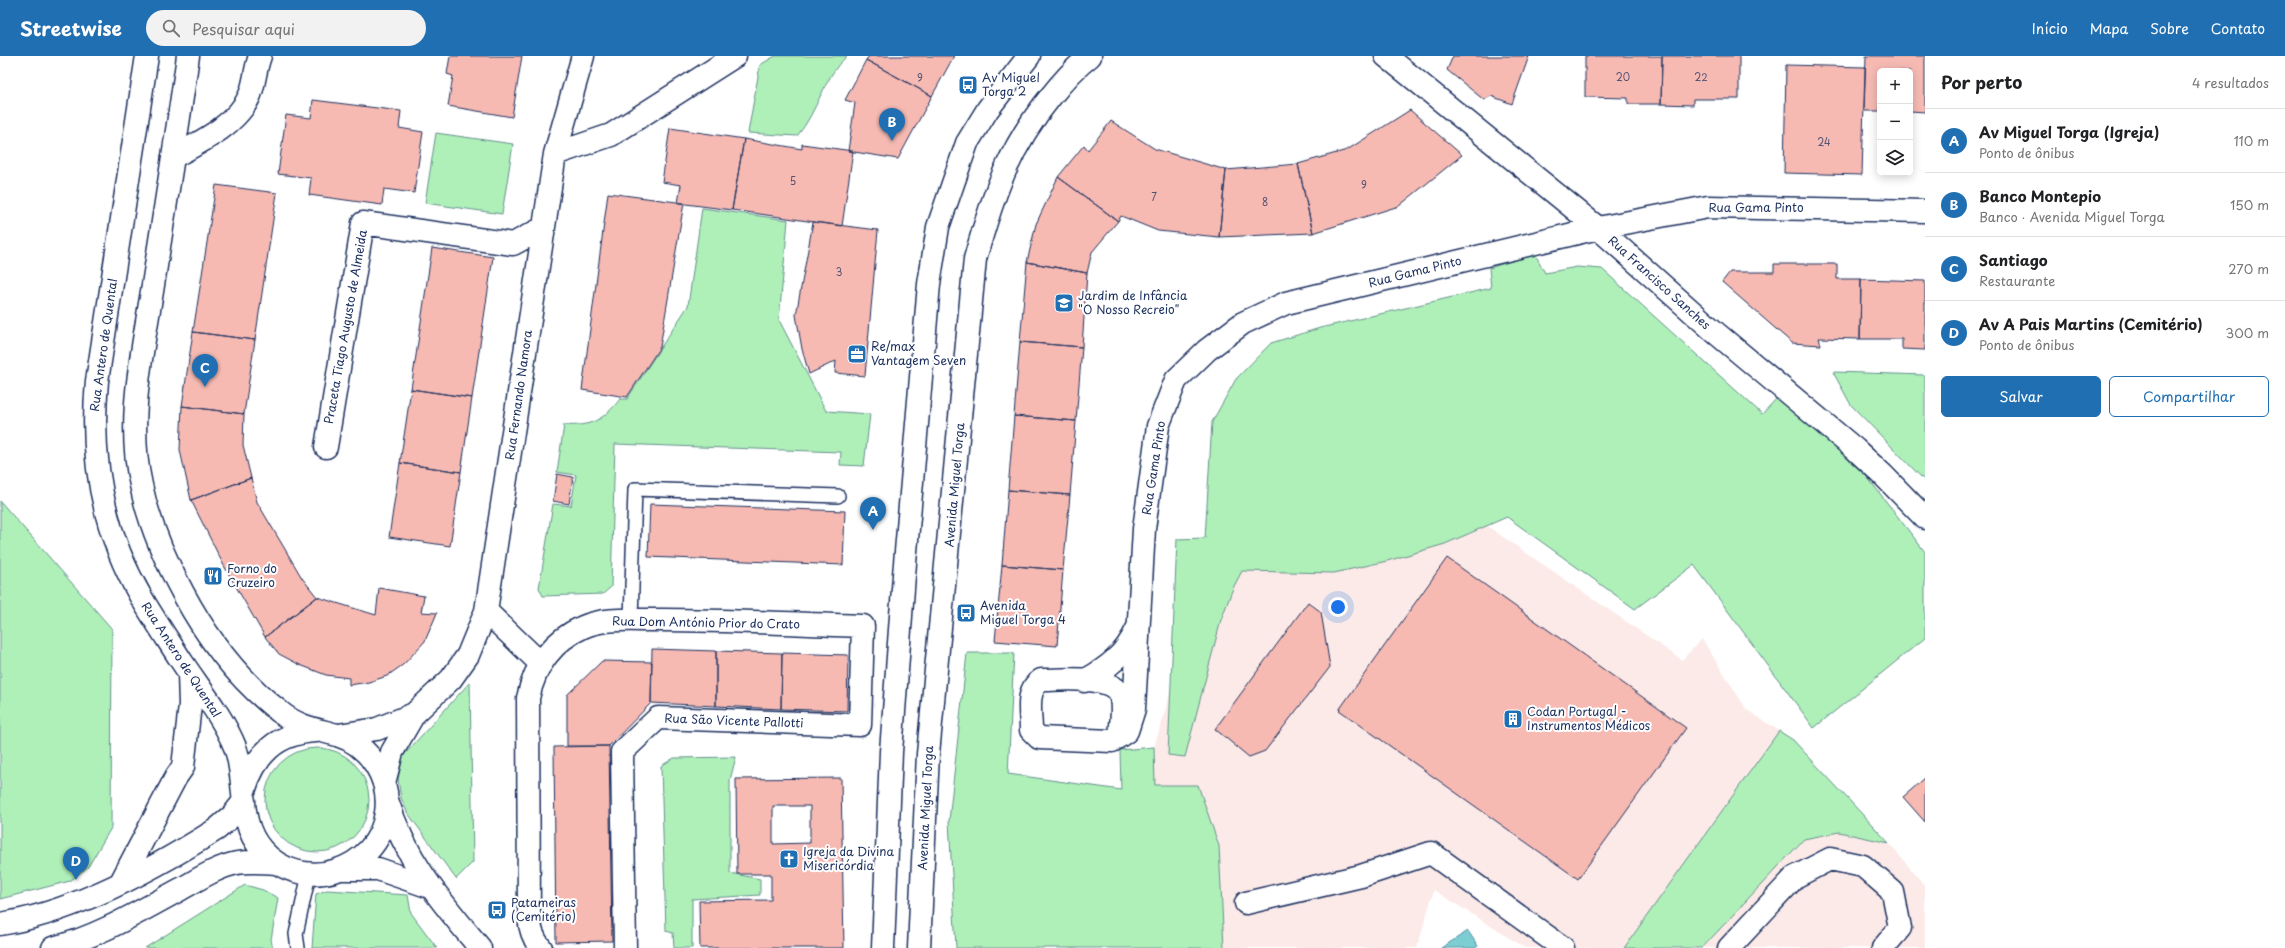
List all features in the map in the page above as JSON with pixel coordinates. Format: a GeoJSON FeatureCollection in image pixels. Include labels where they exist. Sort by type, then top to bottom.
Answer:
{"type":"FeatureCollection","features":[{"type":"Feature","properties":{"kind":"street","name":"Rua Antero de Quental"},"geometry":{"type":"LineString","coordinates":[[147,56],[97,381],[94,418],[95,457],[98,479],[111,531],[139,594],[189,673],[213,707],[235,747],[244,797],[246,822],[253,838],[263,852],[276,863],[292,870],[309,874],[327,873],[344,869],[359,860],[374,843],[386,817],[386,791],[378,768],[367,754],[354,742],[338,735],[317,731],[296,724],[279,712],[257,692],[217,647],[191,608],[170,568],[152,521],[140,483],[136,437],[140,370],[188,56]]}},
{"type":"Feature","properties":{"kind":"street"},"geometry":{"type":"LineString","coordinates":[[173,157],[209,138],[241,110],[250,95],[260,56]]}},
{"type":"Feature","properties":{"kind":"street","name":"Rua Fernando Namora"},"geometry":{"type":"LineString","coordinates":[[414,714],[451,679],[468,655],[486,611],[555,154],[583,56]]}},
{"type":"Feature","properties":{"kind":"street"},"geometry":{"type":"LineString","coordinates":[[555,154],[611,135],[735,56]]}},
{"type":"Feature","properties":{"kind":"street"},"geometry":{"type":"LineString","coordinates":[[883,948],[891,752],[903,582],[929,284],[938,227],[967,143],[992,102],[1029,56]]}},
{"type":"Feature","properties":{"kind":"street","name":"Avenida Miguel Torga"},"geometry":{"type":"LineString","coordinates":[[919,948],[928,754],[975,259],[996,188],[1011,156],[1038,112],[1060,85],[1090,56]]}},
{"type":"Feature","properties":{"kind":"street","name":"Rua Francisco Sanches"},"geometry":{"type":"LineString","coordinates":[[1386,56],[1598,228],[1716,333],[1855,449],[1925,518]]}},
{"type":"Feature","properties":{"kind":"street","name":"Rua Gama Pinto"},"geometry":{"type":"LineString","coordinates":[[1120,736],[1127,731],[1134,709],[1144,529],[1158,426],[1176,380],[1207,350],[1243,323],[1286,303],[1598,228],[1708,207],[1925,211]]}},
{"type":"Feature","properties":{"kind":"street","name":"Praceta Tiago Augusto de Almeida"},"geometry":{"type":"LineString","coordinates":[[326,447],[363,223],[512,244],[543,228]]}},
{"type":"Feature","properties":{"kind":"street"},"geometry":{"type":"LineString","coordinates":[[486,611],[540,663]]}},
{"type":"Feature","properties":{"kind":"street","name":"Rua Dom António Prior do Crato"},"geometry":{"type":"LineString","coordinates":[[538,945],[531,931],[529,917],[528,698],[531,681],[540,663],[549,650],[565,636],[584,626],[604,621],[672,620],[863,626]]}},
{"type":"Feature","properties":{"kind":"street","name":"Rua Gama Pinto"},"geometry":{"type":"LineString","coordinates":[[1084,681],[1104,670],[1120,656],[1130,643],[1139,624]]}},
{"type":"Feature","properties":{"kind":"street","name":"Rua São Vicente Pallotti"},"geometry":{"type":"LineString","coordinates":[[626,948],[622,752],[658,718],[860,725],[863,626]]}},
{"type":"Feature","properties":{"kind":"street"},"geometry":{"type":"LineString","coordinates":[[121,882],[176,777],[183,768],[190,705],[189,673]]}},
{"type":"Feature","properties":{"kind":"street"},"geometry":{"type":"LineString","coordinates":[[1041,680],[1101,681],[1112,685],[1121,697],[1120,736],[1112,742],[1039,738],[1033,734],[1031,730],[1030,694],[1034,685],[1041,680]]}},
{"type":"Feature","properties":{"kind":"street"},"geometry":{"type":"LineString","coordinates":[[338,735],[357,734],[377,729],[414,714]]}},
{"type":"Feature","properties":{"kind":"street"},"geometry":{"type":"LineString","coordinates":[[414,714],[392,752],[386,791],[395,825],[430,887],[480,948]]}},
{"type":"Feature","properties":{"kind":"street","name":"Rua Antero de Quental"},"geometry":{"type":"LineString","coordinates":[[244,797],[250,771],[260,757],[273,745],[293,735],[317,731]]}},
{"type":"Feature","properties":{"kind":"street"},"geometry":{"type":"LineString","coordinates":[[0,924],[23,921],[80,902],[121,882],[217,829],[232,816],[244,797]]}},
{"type":"Feature","properties":{"kind":"street"},"geometry":{"type":"LineString","coordinates":[[1246,903],[1361,876],[1431,853],[1563,948]]}},
{"type":"Feature","properties":{"kind":"street"},"geometry":{"type":"LineString","coordinates":[[1728,948],[1795,877],[1830,859],[1863,866],[1893,892],[1900,928],[1883,948]]}},
{"type":"Feature","properties":{"kind":"street"},"geometry":{"type":"LineString","coordinates":[[53,948],[68,944],[118,923],[212,872],[237,863],[260,861],[276,863]]}},
{"type":"Feature","properties":{"kind":"street"},"geometry":{"type":"LineString","coordinates":[[344,869],[378,869],[430,887]]}},
{"type":"Feature","properties":{"kind":"lane"},"geometry":{"type":"LineString","coordinates":[[631,620],[635,489],[838,496]]}},
{"type":"Feature","properties":{"kind":"lane"},"geometry":{"type":"LineString","coordinates":[[298,948],[296,934],[309,874]]}},
{"type":"Feature","properties":{"kind":"shaded area"},"geometry":{"type":"Polygon","coordinates":[[[1461,508],[1682,660],[1702,639],[1747,710],[1793,740],[1889,843],[1925,886],[1925,948],[1525,948],[1434,890],[1417,948],[1224,948],[1219,846],[1198,786],[1155,785],[1154,747],[1203,586],[1213,568],[1461,508]]]}},
{"type":"Feature","properties":{"kind":"green space"},"geometry":{"type":"Polygon","coordinates":[[[775,56],[847,56],[832,74],[804,127],[797,136],[748,133],[760,65],[775,56]]]}},
{"type":"Feature","properties":{"kind":"green space"},"geometry":{"type":"Polygon","coordinates":[[[436,133],[513,144],[502,214],[425,203],[436,133]]]}},
{"type":"Feature","properties":{"kind":"green space"},"geometry":{"type":"Polygon","coordinates":[[[702,208],[788,220],[779,320],[826,411],[870,414],[864,466],[840,465],[841,452],[615,444],[611,587],[603,594],[543,596],[539,588],[553,504],[571,506],[576,475],[557,472],[564,425],[581,425],[596,421],[608,412],[620,399],[627,399],[688,306],[702,208]]]}},
{"type":"Feature","properties":{"kind":"green space"},"geometry":{"type":"Polygon","coordinates":[[[1535,254],[1545,273],[1577,267],[1602,269],[1762,414],[1777,398],[1848,452],[1925,552],[1925,638],[1814,728],[1694,565],[1635,609],[1507,517],[1445,544],[1387,561],[1334,573],[1242,571],[1233,588],[1221,620],[1185,757],[1168,755],[1177,539],[1205,538],[1212,422],[1236,379],[1271,343],[1320,328],[1491,288],[1489,268],[1535,254]]]}},
{"type":"Feature","properties":{"kind":"green space"},"geometry":{"type":"Polygon","coordinates":[[[1833,372],[1925,375],[1925,481],[1851,405],[1833,372]]]}},
{"type":"Feature","properties":{"kind":"green space"},"geometry":{"type":"Polygon","coordinates":[[[0,501],[112,629],[111,828],[88,867],[70,881],[0,899],[0,501]]]}},
{"type":"Feature","properties":{"kind":"green space"},"geometry":{"type":"Polygon","coordinates":[[[967,653],[1014,653],[1008,774],[1121,790],[1120,750],[1154,747],[1155,785],[1198,785],[1219,846],[1224,948],[956,948],[949,821],[967,653]]]}},
{"type":"Feature","properties":{"kind":"green space"},"geometry":{"type":"Polygon","coordinates":[[[470,682],[473,862],[456,879],[407,812],[401,798],[398,779],[403,756],[470,682]]]}},
{"type":"Feature","properties":{"kind":"green space"},"geometry":{"type":"Polygon","coordinates":[[[1779,731],[1793,740],[1889,843],[1839,832],[1804,839],[1702,948],[1624,948],[1779,731]]]}},
{"type":"Feature","properties":{"kind":"green space"},"geometry":{"type":"Polygon","coordinates":[[[317,748],[337,752],[346,756],[354,763],[361,771],[365,780],[369,800],[365,820],[361,829],[354,837],[346,844],[337,848],[317,852],[297,848],[288,844],[280,837],[273,829],[269,820],[265,800],[269,780],[273,771],[280,763],[288,756],[297,752],[317,748]]]}},
{"type":"Feature","properties":{"kind":"green space"},"geometry":{"type":"Polygon","coordinates":[[[736,757],[730,780],[730,873],[760,879],[760,895],[692,899],[692,948],[674,948],[673,933],[666,931],[661,766],[674,758],[736,757]]]}},
{"type":"Feature","properties":{"kind":"green space"},"geometry":{"type":"Polygon","coordinates":[[[245,885],[263,890],[278,898],[271,940],[273,948],[145,948],[245,885]]]}},
{"type":"Feature","properties":{"kind":"green space"},"geometry":{"type":"Polygon","coordinates":[[[327,890],[408,895],[411,913],[437,948],[312,948],[316,894],[327,890]]]}},
{"type":"Feature","properties":{"kind":"water"},"geometry":{"type":"Polygon","coordinates":[[[1468,931],[1478,946],[1475,948],[1441,948],[1468,931]]]}},
{"type":"Feature","properties":{"kind":"building"},"geometry":{"type":"Polygon","coordinates":[[[450,56],[522,56],[512,117],[448,106],[453,76],[447,74],[450,56]]]}},
{"type":"Feature","properties":{"kind":"building"},"geometry":{"type":"Polygon","coordinates":[[[869,56],[954,56],[932,96],[866,60],[869,56]]]}},
{"type":"Feature","properties":{"kind":"building"},"geometry":{"type":"Polygon","coordinates":[[[1453,56],[1529,56],[1512,104],[1491,96],[1484,100],[1447,70],[1453,56]]]}},
{"type":"Feature","properties":{"kind":"building"},"geometry":{"type":"Polygon","coordinates":[[[1585,56],[1662,56],[1661,104],[1628,104],[1628,98],[1585,97],[1585,56]]]}},
{"type":"Feature","properties":{"kind":"building"},"geometry":{"type":"Polygon","coordinates":[[[1662,56],[1739,56],[1739,99],[1693,99],[1693,105],[1661,104],[1662,56]]]}},
{"type":"Feature","properties":{"kind":"building"},"geometry":{"type":"Polygon","coordinates":[[[1866,56],[1925,56],[1925,112],[1913,111],[1913,68],[1877,68],[1877,111],[1864,111],[1866,56]]]}},
{"type":"Feature","properties":{"kind":"building"},"geometry":{"type":"Polygon","coordinates":[[[866,60],[932,96],[898,159],[848,151],[855,103],[845,100],[866,60]]]}},
{"type":"Feature","properties":{"kind":"building"},"geometry":{"type":"Polygon","coordinates":[[[1786,65],[1865,67],[1862,175],[1784,173],[1786,65]]]}},
{"type":"Feature","properties":{"kind":"building"},"geometry":{"type":"Polygon","coordinates":[[[313,100],[401,111],[399,128],[423,132],[414,193],[384,189],[382,205],[309,195],[311,178],[278,174],[286,115],[311,118],[313,100]]]}},
{"type":"Feature","properties":{"kind":"building"},"geometry":{"type":"Polygon","coordinates":[[[1410,110],[1462,155],[1399,206],[1313,233],[1298,164],[1347,150],[1410,110]]]}},
{"type":"Feature","properties":{"kind":"building"},"geometry":{"type":"Polygon","coordinates":[[[1111,121],[1155,149],[1226,170],[1219,237],[1158,231],[1121,216],[1118,221],[1058,177],[1084,145],[1088,150],[1111,121]]]}},
{"type":"Feature","properties":{"kind":"building"},"geometry":{"type":"Polygon","coordinates":[[[670,128],[744,139],[732,210],[678,203],[681,185],[662,182],[670,128]]]}},
{"type":"Feature","properties":{"kind":"building"},"geometry":{"type":"Polygon","coordinates":[[[744,139],[802,149],[802,144],[853,151],[842,226],[732,210],[744,139]]]}},
{"type":"Feature","properties":{"kind":"building"},"geometry":{"type":"Polygon","coordinates":[[[1298,164],[1313,233],[1219,237],[1226,170],[1298,164]]]}},
{"type":"Feature","properties":{"kind":"building"},"geometry":{"type":"Polygon","coordinates":[[[1058,177],[1118,221],[1092,252],[1087,273],[1027,262],[1036,224],[1058,177]]]}},
{"type":"Feature","properties":{"kind":"building"},"geometry":{"type":"Polygon","coordinates":[[[216,185],[277,193],[255,340],[193,332],[216,185]]]}},
{"type":"Feature","properties":{"kind":"building"},"geometry":{"type":"Polygon","coordinates":[[[608,193],[684,203],[660,347],[627,397],[582,390],[608,193]]]}},
{"type":"Feature","properties":{"kind":"building"},"geometry":{"type":"Polygon","coordinates":[[[813,222],[878,230],[865,376],[835,373],[836,361],[809,374],[802,349],[796,315],[813,222]]]}},
{"type":"Feature","properties":{"kind":"building"},"geometry":{"type":"Polygon","coordinates":[[[432,248],[493,257],[472,398],[411,389],[432,248]]]}},
{"type":"Feature","properties":{"kind":"building"},"geometry":{"type":"Polygon","coordinates":[[[1027,262],[1087,273],[1082,347],[1020,342],[1027,262]]]}},
{"type":"Feature","properties":{"kind":"building"},"geometry":{"type":"Polygon","coordinates":[[[1774,264],[1837,264],[1837,279],[1861,279],[1860,339],[1819,338],[1821,345],[1792,343],[1722,282],[1730,272],[1774,272],[1774,264]]]}},
{"type":"Feature","properties":{"kind":"building"},"geometry":{"type":"Polygon","coordinates":[[[1861,279],[1925,281],[1925,350],[1902,349],[1902,339],[1860,339],[1861,279]]]}},
{"type":"Feature","properties":{"kind":"building"},"geometry":{"type":"Polygon","coordinates":[[[193,332],[255,340],[244,414],[182,406],[193,332]]]}},
{"type":"Feature","properties":{"kind":"building"},"geometry":{"type":"Polygon","coordinates":[[[1020,342],[1082,347],[1076,421],[1014,416],[1020,342]]]}},
{"type":"Feature","properties":{"kind":"building"},"geometry":{"type":"Polygon","coordinates":[[[411,389],[472,398],[461,472],[400,463],[411,389]]]}},
{"type":"Feature","properties":{"kind":"building"},"geometry":{"type":"Polygon","coordinates":[[[182,406],[244,414],[243,445],[251,478],[191,500],[180,450],[182,406]]]}},
{"type":"Feature","properties":{"kind":"building"},"geometry":{"type":"Polygon","coordinates":[[[1014,416],[1076,421],[1070,495],[1008,490],[1014,416]]]}},
{"type":"Feature","properties":{"kind":"building"},"geometry":{"type":"Polygon","coordinates":[[[400,463],[461,472],[450,546],[389,537],[400,463]]]}},
{"type":"Feature","properties":{"kind":"building"},"geometry":{"type":"Polygon","coordinates":[[[557,474],[573,477],[569,504],[553,501],[557,474]]]}},
{"type":"Feature","properties":{"kind":"building"},"geometry":{"type":"Polygon","coordinates":[[[251,478],[257,502],[302,578],[317,597],[265,637],[223,564],[191,500],[251,478]]]}},
{"type":"Feature","properties":{"kind":"building"},"geometry":{"type":"Polygon","coordinates":[[[1008,490],[1070,495],[1063,570],[1002,565],[1008,490]]]}},
{"type":"Feature","properties":{"kind":"building"},"geometry":{"type":"Polygon","coordinates":[[[650,504],[845,511],[843,565],[648,557],[650,504]]]}},
{"type":"Feature","properties":{"kind":"building","name":"Codan Portugal - Instrumentos Médicos"},"geometry":{"type":"Polygon","coordinates":[[[1447,558],[1686,728],[1578,879],[1339,710],[1447,558]]]}},
{"type":"Feature","properties":{"kind":"building"},"geometry":{"type":"Polygon","coordinates":[[[1002,565],[1063,570],[1057,646],[995,641],[1002,565]]]}},
{"type":"Feature","properties":{"kind":"building"},"geometry":{"type":"Polygon","coordinates":[[[379,588],[424,596],[421,612],[437,613],[425,641],[404,664],[387,676],[369,682],[349,685],[349,678],[326,675],[300,665],[279,654],[265,637],[317,597],[376,615],[379,588]]]}},
{"type":"Feature","properties":{"kind":"building"},"geometry":{"type":"Polygon","coordinates":[[[1308,602],[1321,612],[1330,667],[1265,751],[1249,757],[1215,729],[1308,602]]]}},
{"type":"Feature","properties":{"kind":"building"},"geometry":{"type":"Polygon","coordinates":[[[652,649],[716,651],[716,706],[651,703],[652,649]]]}},
{"type":"Feature","properties":{"kind":"building"},"geometry":{"type":"Polygon","coordinates":[[[716,651],[782,653],[781,709],[716,706],[716,651]]]}},
{"type":"Feature","properties":{"kind":"building"},"geometry":{"type":"Polygon","coordinates":[[[782,653],[848,655],[847,711],[781,709],[782,653]]]}},
{"type":"Feature","properties":{"kind":"building"},"geometry":{"type":"Polygon","coordinates":[[[602,661],[652,662],[651,703],[609,746],[567,746],[567,695],[602,661]]]}},
{"type":"Feature","properties":{"kind":"building"},"geometry":{"type":"Polygon","coordinates":[[[609,746],[612,941],[556,942],[554,747],[609,746]]]}},
{"type":"Feature","properties":{"kind":"building","name":"Igreja da Divina Misericórdia"},"geometry":{"type":"Polygon","coordinates":[[[841,778],[844,948],[700,948],[699,901],[771,900],[771,874],[737,874],[736,779],[841,778]],[[773,806],[773,844],[810,843],[810,806],[773,806]]]}},
{"type":"Feature","properties":{"kind":"building"},"geometry":{"type":"Polygon","coordinates":[[[1925,778],[1925,822],[1903,797],[1925,778]]]}},
{"type":"Feature","properties":{"kind":"place","name":"Av Miguel Torga 2"},"geometry":{"type":"Point","coordinates":[968,85]}},
{"type":"Feature","properties":{"kind":"place","name":"Banco Montepio"},"geometry":{"type":"Point","coordinates":[892,141]}},
{"type":"Feature","properties":{"kind":"place","name":"Jardim de Infância \"O Nosso Recreio\""},"geometry":{"type":"Point","coordinates":[1064,303]}},
{"type":"Feature","properties":{"kind":"place","name":"Re/max Vantagem Seven"},"geometry":{"type":"Point","coordinates":[857,354]}},
{"type":"Feature","properties":{"kind":"place","name":"Santiago"},"geometry":{"type":"Point","coordinates":[205,387]}},
{"type":"Feature","properties":{"kind":"place","name":"Av Miguel Torga (Igreja)"},"geometry":{"type":"Point","coordinates":[873,530]}},
{"type":"Feature","properties":{"kind":"place","name":"Forno do Cruzeiro"},"geometry":{"type":"Point","coordinates":[213,576]}},
{"type":"Feature","properties":{"kind":"place","name":"Avenida Miguel Torga 4"},"geometry":{"type":"Point","coordinates":[966,613]}},
{"type":"Feature","properties":{"kind":"place","name":"Codan Portugal - Instrumentos Médicos"},"geometry":{"type":"Point","coordinates":[1513,719]}},
{"type":"Feature","properties":{"kind":"place","name":"Igreja da Divina Misericórdia"},"geometry":{"type":"Point","coordinates":[789,859]}},
{"type":"Feature","properties":{"kind":"place","name":"Av A Pais Martins (Cemitério)"},"geometry":{"type":"Point","coordinates":[76,880]}},
{"type":"Feature","properties":{"kind":"place","name":"Patameiras (Cemitério)"},"geometry":{"type":"Point","coordinates":[497,910]}}]}
